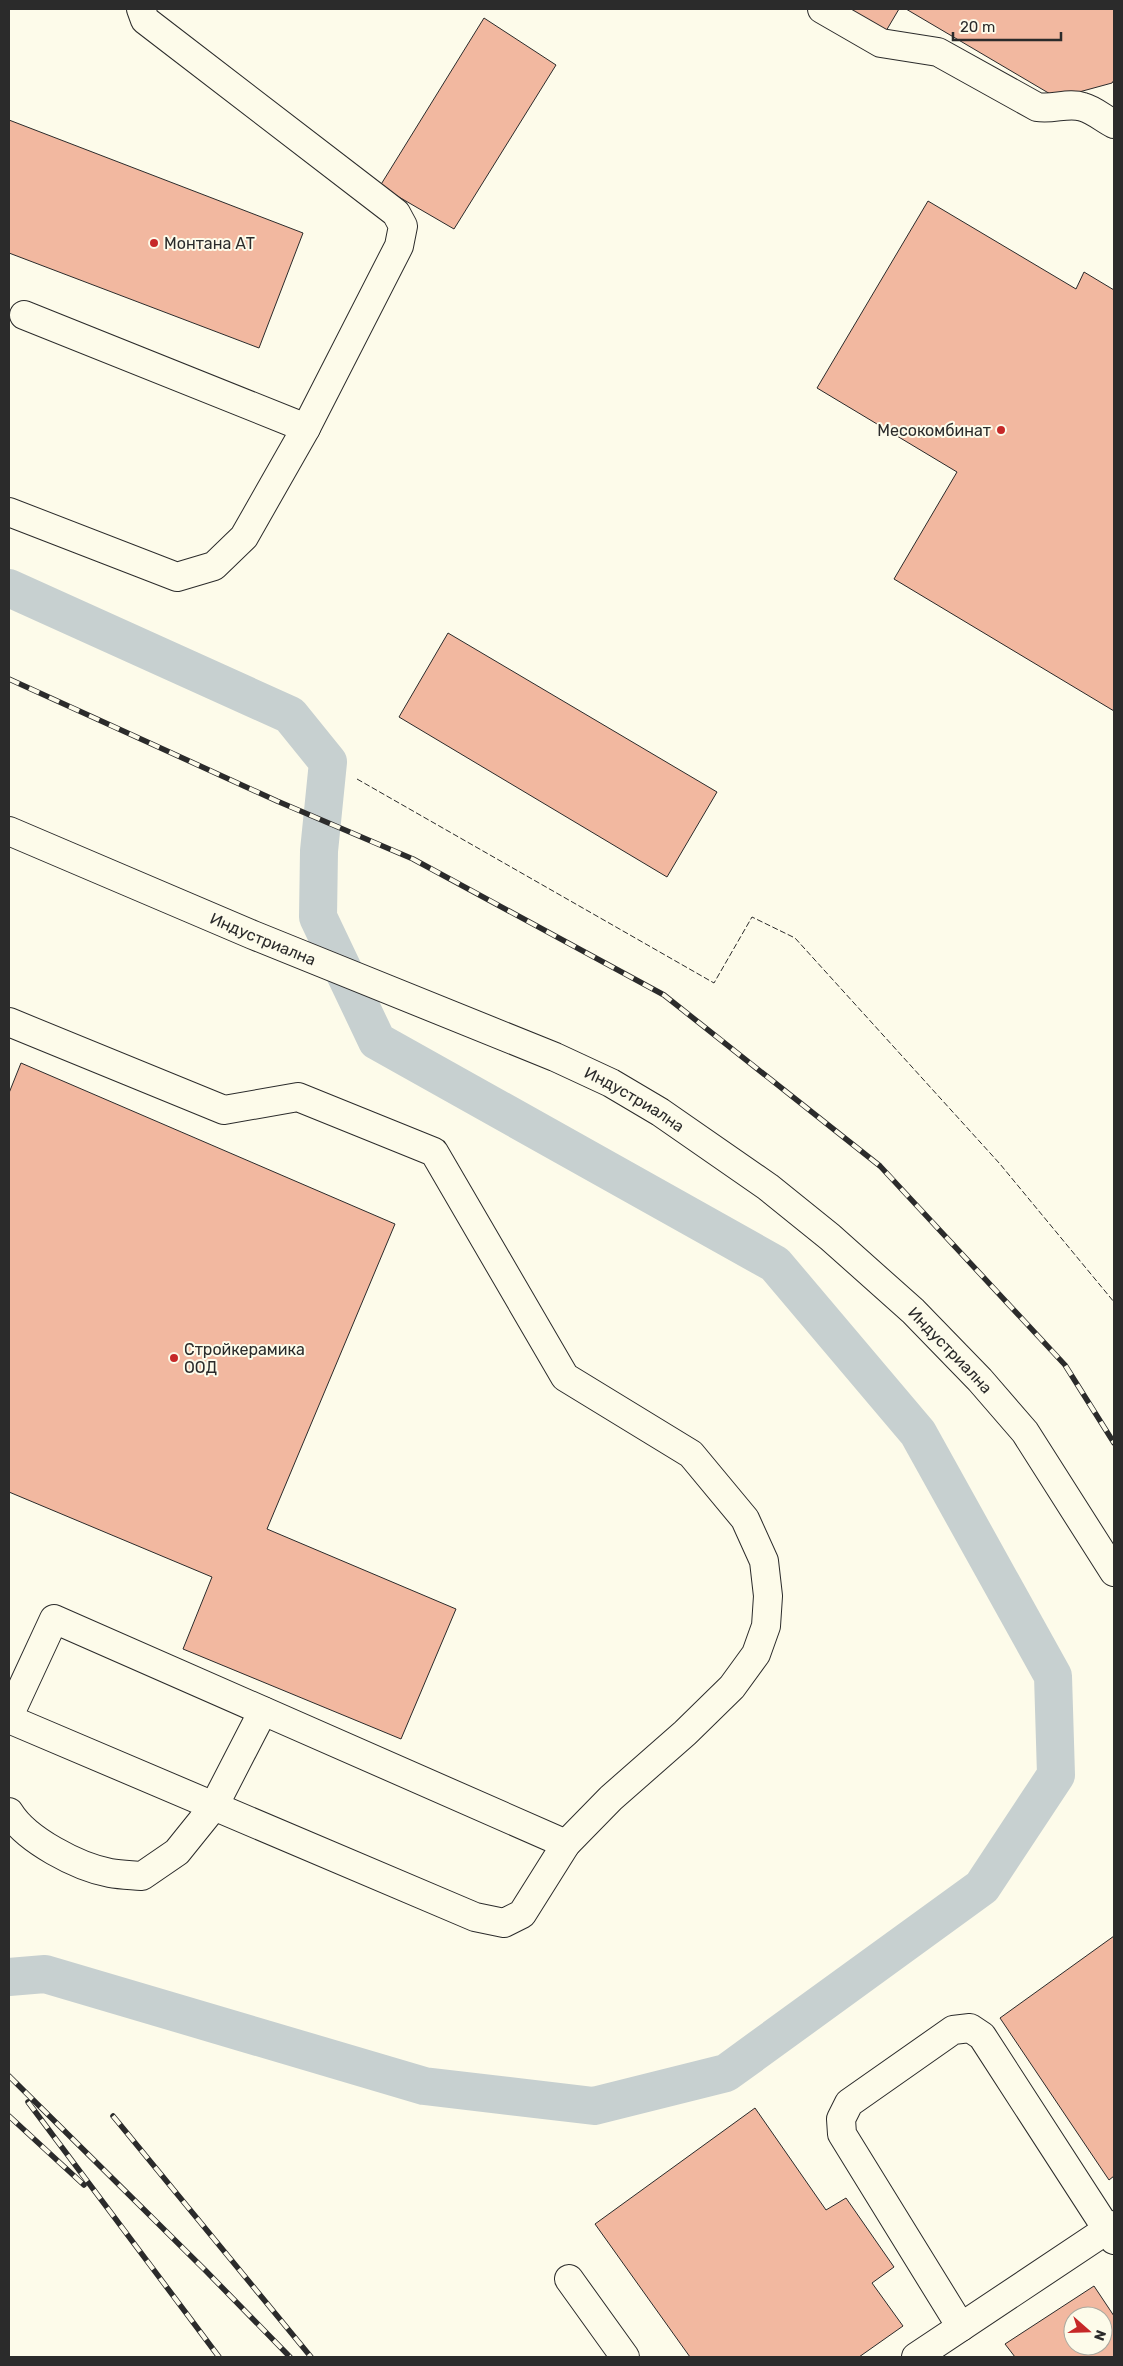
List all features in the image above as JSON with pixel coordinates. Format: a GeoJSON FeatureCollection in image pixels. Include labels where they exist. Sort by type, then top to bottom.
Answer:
{"type":"FeatureCollection","features":[{"type":"Feature","properties":{"kind":"street"},"geometry":{"type":"LineString","coordinates":[[9,512],[177,577],[214,566],[244,536],[306,428],[399,246],[403,226],[396,213],[145,20],[141,9]]}},
{"type":"Feature","properties":{"kind":"street"},"geometry":{"type":"LineString","coordinates":[[822,9],[881,43],[938,52],[1036,106],[1050,109],[1065,105],[1083,107],[1114,124]]}},
{"type":"Feature","properties":{"kind":"street"},"geometry":{"type":"LineString","coordinates":[[24,315],[306,428]]}},
{"type":"Feature","properties":{"kind":"street","name":"Индустриална"},"geometry":{"type":"LineString","coordinates":[[9,831],[252,935],[547,1053],[611,1083],[660,1112],[776,1193],[830,1237],[913,1311],[980,1380],[1025,1432],[1114,1572]]}},
{"type":"Feature","properties":{"kind":"street"},"geometry":{"type":"LineString","coordinates":[[9,1022],[224,1110],[298,1097],[434,1152],[564,1377],[691,1454],[745,1519],[764,1561],[768,1596],[766,1626],[756,1654],[732,1688],[685,1733],[611,1798],[566,1844],[522,1914],[504,1923],[475,1917],[9,1717],[20,1664],[54,1619],[566,1844]]}},
{"type":"Feature","properties":{"kind":"street"},"geometry":{"type":"LineString","coordinates":[[9,1812],[29,1834],[68,1858],[109,1873],[142,1876],[177,1852],[214,1806],[263,1711]]}},
{"type":"Feature","properties":{"kind":"street"},"geometry":{"type":"LineString","coordinates":[[916,2357],[1112,2231],[982,2036],[970,2028],[953,2030],[849,2103],[841,2119],[842,2134],[961,2327]]}},
{"type":"Feature","properties":{"kind":"street"},"geometry":{"type":"LineString","coordinates":[[569,2279],[625,2357]]}},
{"type":"Feature","properties":{"kind":"building"},"geometry":{"type":"Polygon","coordinates":[[[847,9],[899,9],[886,31],[847,9]]]}},
{"type":"Feature","properties":{"kind":"building"},"geometry":{"type":"Polygon","coordinates":[[[906,9],[1114,9],[1114,80],[1112,83],[1057,98],[906,9]]]}},
{"type":"Feature","properties":{"kind":"building"},"geometry":{"type":"Polygon","coordinates":[[[484,18],[556,65],[454,229],[380,186],[484,18]]]}},
{"type":"Feature","properties":{"kind":"building","name":"Монтана АТ"},"geometry":{"type":"Polygon","coordinates":[[[9,120],[303,233],[259,348],[9,253],[9,120]]]}},
{"type":"Feature","properties":{"kind":"building","name":"Месокомбинат"},"geometry":{"type":"Polygon","coordinates":[[[928,201],[1076,289],[1084,272],[1114,290],[1114,711],[894,579],[957,472],[817,388],[928,201]]]}},
{"type":"Feature","properties":{"kind":"building"},"geometry":{"type":"Polygon","coordinates":[[[448,633],[717,792],[667,877],[399,717],[448,633]]]}},
{"type":"Feature","properties":{"kind":"building","name":"Стройкерамика ООД"},"geometry":{"type":"Polygon","coordinates":[[[21,1063],[395,1224],[267,1529],[456,1609],[401,1739],[183,1649],[212,1577],[9,1492],[9,1093],[21,1063]]]}},
{"type":"Feature","properties":{"kind":"building"},"geometry":{"type":"Polygon","coordinates":[[[1114,1936],[1114,2176],[1109,2180],[1000,2018],[1114,1936]]]}},
{"type":"Feature","properties":{"kind":"building"},"geometry":{"type":"Polygon","coordinates":[[[755,2108],[826,2210],[846,2198],[894,2267],[872,2283],[903,2326],[859,2357],[690,2357],[595,2224],[755,2108]]]}},
{"type":"Feature","properties":{"kind":"building"},"geometry":{"type":"Polygon","coordinates":[[[1094,2286],[1107,2306],[1063,2306],[1094,2286]]]}},
{"type":"Feature","properties":{"kind":"building"},"geometry":{"type":"Polygon","coordinates":[[[1063,2306],[1063,2356],[1113,2356],[1113,2314],[1114,2316],[1114,2357],[1015,2357],[1005,2344],[1063,2306]]]}},
{"type":"Feature","properties":{"kind":"waterway"},"geometry":{"type":"LineString","coordinates":[[9,588],[290,715],[328,762],[319,851],[318,917],[377,1041],[775,1264],[918,1433],[1053,1676],[1056,1775],[982,1887],[726,2073],[594,2106],[424,2086],[45,1974],[9,1977]]}},
{"type":"Feature","properties":{"kind":"railway"},"geometry":{"type":"LineString","coordinates":[[9,679],[277,801],[413,859],[664,995],[880,1166],[1065,1365],[1114,1443]]}},
{"type":"Feature","properties":{"kind":"railway"},"geometry":{"type":"LineString","coordinates":[[9,2076],[290,2357]]}},
{"type":"Feature","properties":{"kind":"railway"},"geometry":{"type":"LineString","coordinates":[[28,2102],[219,2357]]}},
{"type":"Feature","properties":{"kind":"railway"},"geometry":{"type":"LineString","coordinates":[[9,2116],[84,2185]]}},
{"type":"Feature","properties":{"kind":"railway"},"geometry":{"type":"LineString","coordinates":[[113,2116],[311,2357]]}},
{"type":"Feature","properties":{"kind":"fence"},"geometry":{"type":"LineString","coordinates":[[357,779],[714,983],[752,917],[795,938],[1000,1164],[1114,1302]]}},
{"type":"Feature","properties":{"kind":"place","name":"Монтана АТ"},"geometry":{"type":"Point","coordinates":[154,243]}},
{"type":"Feature","properties":{"kind":"place","name":"Месокомбинат"},"geometry":{"type":"Point","coordinates":[1001,430]}},
{"type":"Feature","properties":{"kind":"place","name":"Стройкерамика ООД"},"geometry":{"type":"Point","coordinates":[174,1358]}}]}
